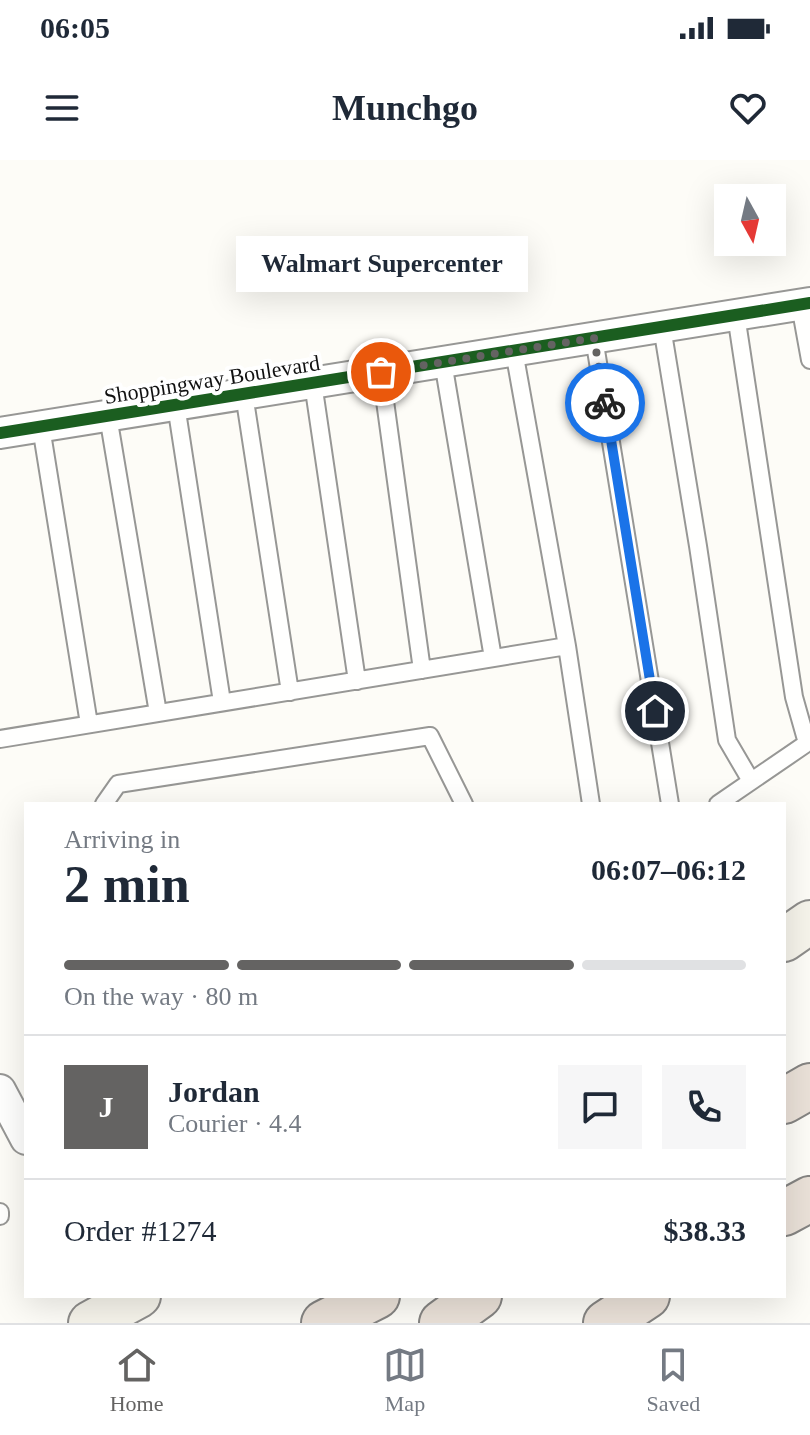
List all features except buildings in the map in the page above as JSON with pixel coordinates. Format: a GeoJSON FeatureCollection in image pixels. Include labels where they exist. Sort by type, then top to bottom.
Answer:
{"type":"FeatureCollection","features":[{"type":"Feature","properties":{"kind":"highway"},"geometry":{"type":"LineString","coordinates":[[786,1090],[810,1078]]}},
{"type":"Feature","properties":{"kind":"highway"},"geometry":{"type":"LineString","coordinates":[[786,1100],[810,1086]]}},
{"type":"Feature","properties":{"kind":"highway"},"geometry":{"type":"LineString","coordinates":[[786,1212],[810,1199]]}},
{"type":"Feature","properties":{"kind":"highway"},"geometry":{"type":"LineString","coordinates":[[324,1323],[373,1298]]}},
{"type":"Feature","properties":{"kind":"highway"},"geometry":{"type":"LineString","coordinates":[[442,1323],[476,1298]]}},
{"type":"Feature","properties":{"kind":"highway"},"geometry":{"type":"LineString","coordinates":[[606,1323],[644,1298]]}},
{"type":"Feature","properties":{"kind":"main road"},"geometry":{"type":"LineString","coordinates":[[786,939],[810,922]]}},
{"type":"Feature","properties":{"kind":"street","name":"Shoppingway Boulevard"},"geometry":{"type":"LineString","coordinates":[[0,433],[805,304]]}},
{"type":"Feature","properties":{"kind":"street"},"geometry":{"type":"LineString","coordinates":[[0,1090],[24,1135]]}},
{"type":"Feature","properties":{"kind":"lane"},"geometry":{"type":"LineString","coordinates":[[805,304],[810,360]]}},
{"type":"Feature","properties":{"kind":"lane"},"geometry":{"type":"LineString","coordinates":[[721,802],[808,742],[794,697],[736,315]]}},
{"type":"Feature","properties":{"kind":"lane"},"geometry":{"type":"LineString","coordinates":[[662,327],[727,740],[751,781]]}},
{"type":"Feature","properties":{"kind":"lane"},"geometry":{"type":"LineString","coordinates":[[594,338],[670,802]]}},
{"type":"Feature","properties":{"kind":"lane"},"geometry":{"type":"LineString","coordinates":[[514,351],[567,646],[591,802]]}},
{"type":"Feature","properties":{"kind":"lane"},"geometry":{"type":"LineString","coordinates":[[443,362],[493,658]]}},
{"type":"Feature","properties":{"kind":"lane"},"geometry":{"type":"LineString","coordinates":[[381,372],[422,670]]}},
{"type":"Feature","properties":{"kind":"lane"},"geometry":{"type":"LineString","coordinates":[[313,383],[357,681]]}},
{"type":"Feature","properties":{"kind":"lane"},"geometry":{"type":"LineString","coordinates":[[244,394],[290,692]]}},
{"type":"Feature","properties":{"kind":"lane"},"geometry":{"type":"LineString","coordinates":[[176,405],[222,702]]}},
{"type":"Feature","properties":{"kind":"lane"},"geometry":{"type":"LineString","coordinates":[[108,416],[158,713]]}},
{"type":"Feature","properties":{"kind":"lane"},"geometry":{"type":"LineString","coordinates":[[41,427],[89,724]]}},
{"type":"Feature","properties":{"kind":"lane"},"geometry":{"type":"LineString","coordinates":[[0,739],[567,646]]}},
{"type":"Feature","properties":{"kind":"lane"},"geometry":{"type":"LineString","coordinates":[[105,802],[118,784],[430,736],[463,802]]}},
{"type":"Feature","properties":{"kind":"cycle path"},"geometry":{"type":"LineString","coordinates":[[0,433],[810,303]]}},
{"type":"Feature","properties":{"kind":"way so far"},"geometry":{"type":"LineString","coordinates":[[381,372],[594,338],[605,403]]}},
{"type":"Feature","properties":{"kind":"place","name":"Walmart Supercenter"},"geometry":{"type":"Point","coordinates":[381,372]}},
{"type":"Feature","properties":{"kind":"route"},"geometry":{"type":"LineString","coordinates":[[605,403],[655,711]]}}]}
